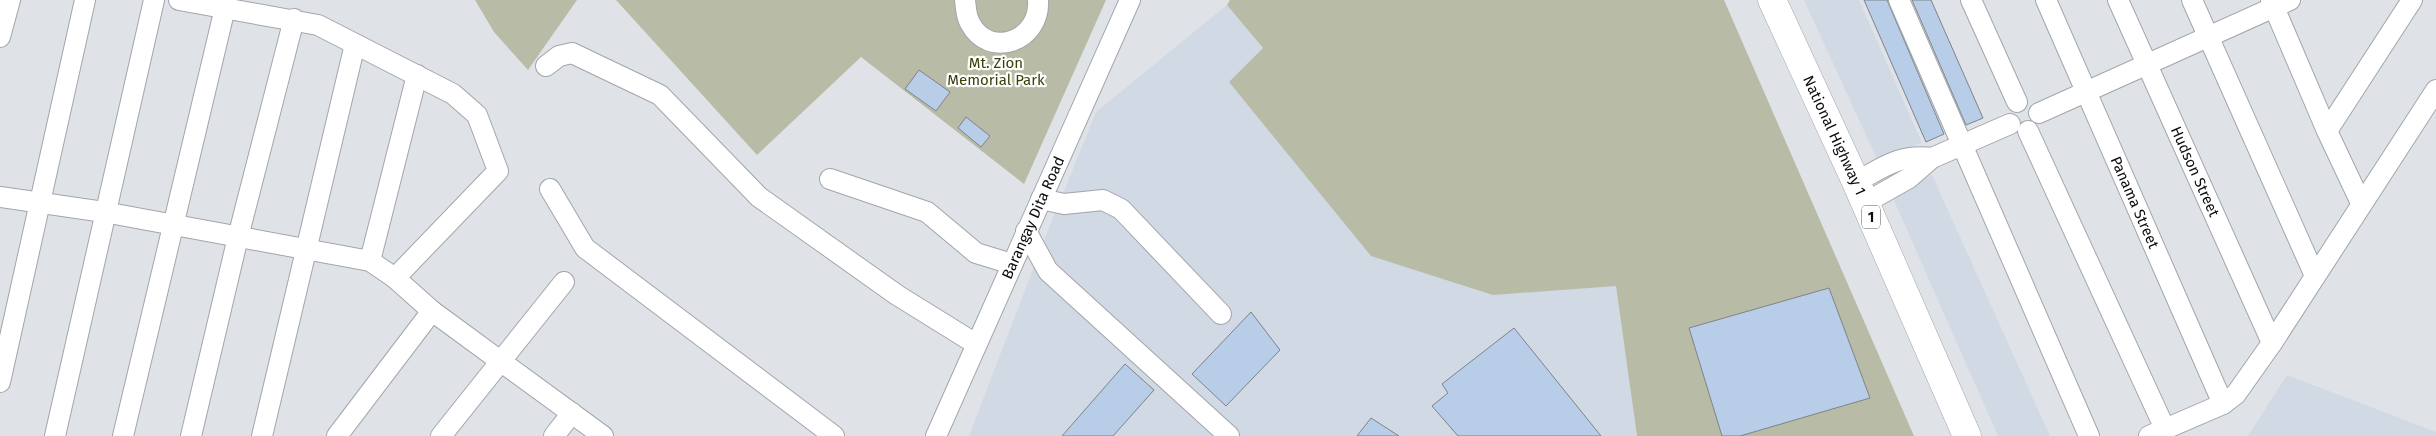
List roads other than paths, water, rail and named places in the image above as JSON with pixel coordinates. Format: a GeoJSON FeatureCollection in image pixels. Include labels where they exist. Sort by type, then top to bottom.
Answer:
{"type":"FeatureCollection","features":[{"type":"Feature","properties":{"kind":"highway","name":"National Highway 1"},"geometry":{"type":"LineString","coordinates":[[1772,0],[1860,192],[1967,436]]}},
{"type":"Feature","properties":{"kind":"street"},"geometry":{"type":"LineString","coordinates":[[0,37],[10,0]]}},
{"type":"Feature","properties":{"kind":"street"},"geometry":{"type":"LineString","coordinates":[[0,382],[85,0]]}},
{"type":"Feature","properties":{"kind":"street"},"geometry":{"type":"LineString","coordinates":[[55,436],[104,212],[154,0]]}},
{"type":"Feature","properties":{"kind":"street"},"geometry":{"type":"LineString","coordinates":[[179,0],[294,19],[318,25],[453,94],[477,115],[498,171],[394,278]]}},
{"type":"Feature","properties":{"kind":"street"},"geometry":{"type":"LineString","coordinates":[[965,0],[967,16],[976,32],[984,38],[1002,43],[1012,42],[1028,32],[1037,16],[1038,0]]}},
{"type":"Feature","properties":{"kind":"street","name":"Barangay Dita Road"},"geometry":{"type":"LineString","coordinates":[[936,436],[1130,0]]}},
{"type":"Feature","properties":{"kind":"street"},"geometry":{"type":"LineString","coordinates":[[1899,0],[2089,436]]}},
{"type":"Feature","properties":{"kind":"street"},"geometry":{"type":"LineString","coordinates":[[1971,0],[2017,102]]}},
{"type":"Feature","properties":{"kind":"street","name":"Panama Street"},"geometry":{"type":"LineString","coordinates":[[2046,0],[2223,404]]}},
{"type":"Feature","properties":{"kind":"street","name":"Hudson Street"},"geometry":{"type":"LineString","coordinates":[[2118,0],[2272,343]]}},
{"type":"Feature","properties":{"kind":"street"},"geometry":{"type":"LineString","coordinates":[[2192,0],[2315,276]]}},
{"type":"Feature","properties":{"kind":"street"},"geometry":{"type":"LineString","coordinates":[[2326,131],[2412,0]]}},
{"type":"Feature","properties":{"kind":"street"},"geometry":{"type":"LineString","coordinates":[[2039,113],[2087,93],[2279,2],[2326,131],[2361,203]]}},
{"type":"Feature","properties":{"kind":"street"},"geometry":{"type":"LineString","coordinates":[[123,436],[224,8]]}},
{"type":"Feature","properties":{"kind":"street"},"geometry":{"type":"LineString","coordinates":[[191,436],[238,237],[294,19]]}},
{"type":"Feature","properties":{"kind":"street"},"geometry":{"type":"LineString","coordinates":[[262,436],[355,44]]}},
{"type":"Feature","properties":{"kind":"street"},"geometry":{"type":"LineString","coordinates":[[546,66],[559,56],[572,53],[660,95],[759,197],[897,295],[976,344]]}},
{"type":"Feature","properties":{"kind":"street"},"geometry":{"type":"LineString","coordinates":[[370,261],[416,75]]}},
{"type":"Feature","properties":{"kind":"street"},"geometry":{"type":"LineString","coordinates":[[1860,192],[1909,178],[1932,158],[1962,144],[2019,128],[2034,127],[2038,121],[2039,113],[2034,105],[2026,101],[2017,102],[2010,108],[2008,116],[2019,128],[2157,433],[2223,404],[2236,394],[2272,343],[2436,90]]}},
{"type":"Feature","properties":{"kind":"street"},"geometry":{"type":"LineString","coordinates":[[830,178],[927,212],[976,253],[1012,264]]}},
{"type":"Feature","properties":{"kind":"street"},"geometry":{"type":"LineString","coordinates":[[550,189],[585,248],[834,436]]}},
{"type":"Feature","properties":{"kind":"street"},"geometry":{"type":"LineString","coordinates":[[0,197],[104,212],[370,261],[394,278],[432,311],[603,436]]}},
{"type":"Feature","properties":{"kind":"street"},"geometry":{"type":"LineString","coordinates":[[1041,199],[1064,204],[1103,200],[1121,209],[1221,314]]}},
{"type":"Feature","properties":{"kind":"street"},"geometry":{"type":"LineString","coordinates":[[1026,231],[1048,271],[1229,436]]}},
{"type":"Feature","properties":{"kind":"street"},"geometry":{"type":"LineString","coordinates":[[441,436],[564,282]]}},
{"type":"Feature","properties":{"kind":"street"},"geometry":{"type":"LineString","coordinates":[[337,436],[432,311]]}},
{"type":"Feature","properties":{"kind":"street"},"geometry":{"type":"LineString","coordinates":[[554,436],[572,413]]}},
{"type":"Feature","properties":{"kind":"park label","name":"Mt. Zion Memorial Park"},"geometry":{"type":"Point","coordinates":[996,72]}}]}
